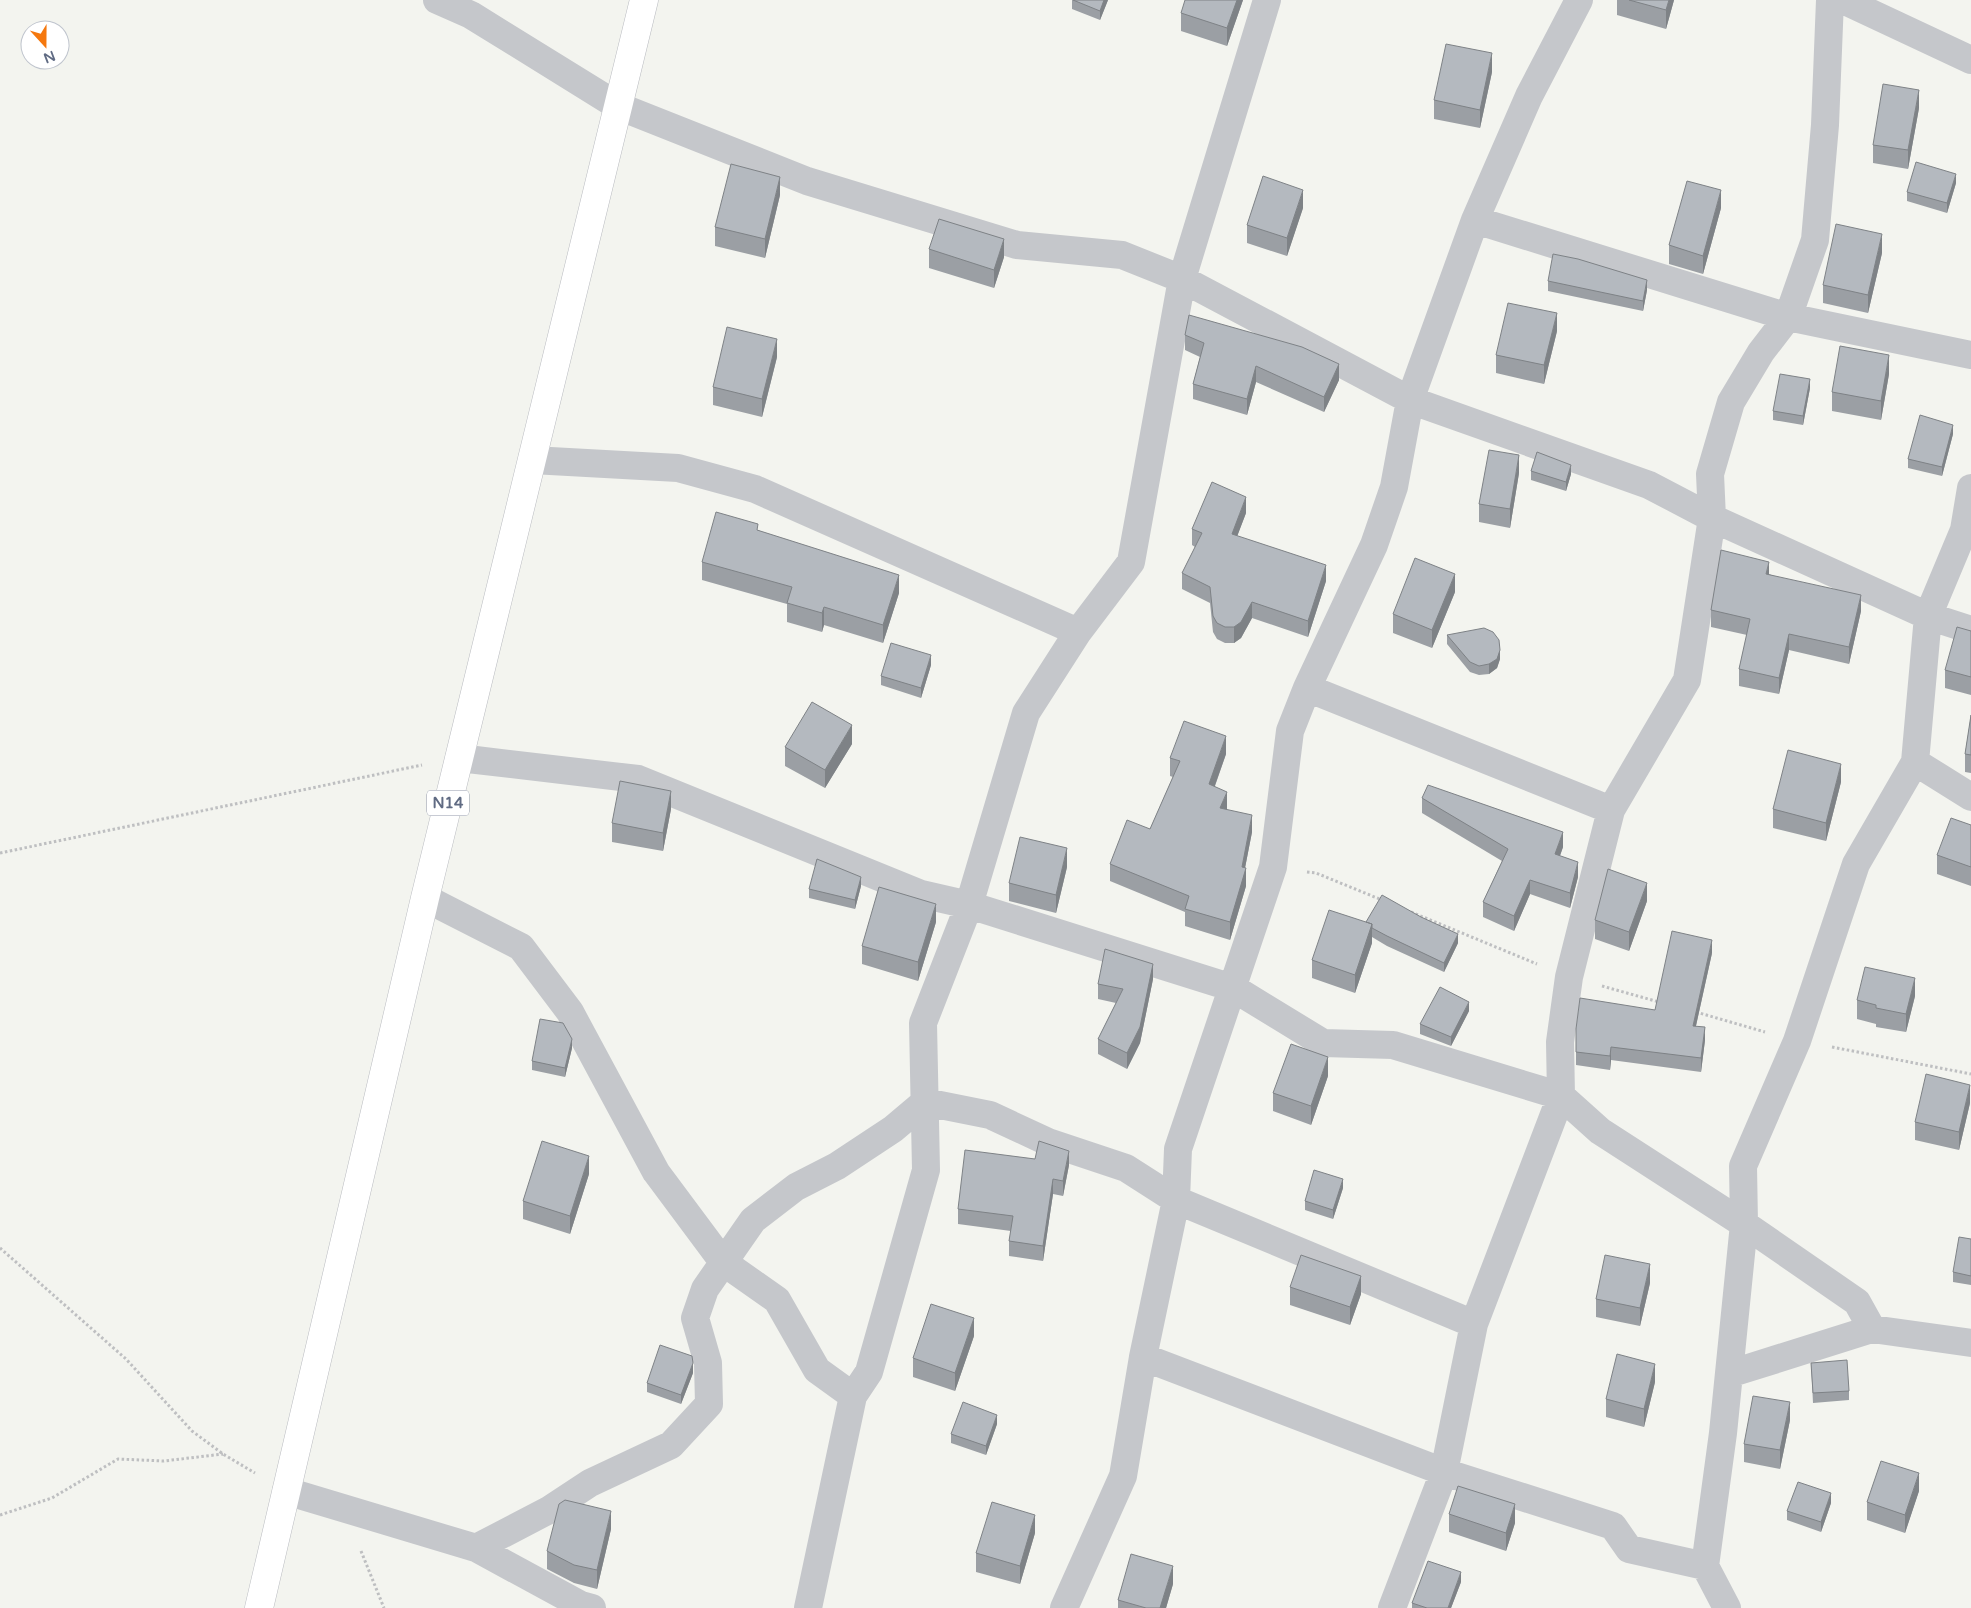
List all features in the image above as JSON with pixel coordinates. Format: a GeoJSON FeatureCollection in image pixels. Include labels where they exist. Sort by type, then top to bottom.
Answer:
{"type":"FeatureCollection","features":[{"type":"Feature","properties":{"kind":"main road","name":"N14"},"geometry":{"type":"LineString","coordinates":[[259,1608],[425,898],[644,0]]}},
{"type":"Feature","properties":{"kind":"street"},"geometry":{"type":"LineString","coordinates":[[437,0],[471,15],[618,106],[807,181],[1017,245],[1122,255],[1182,279],[1410,400],[1649,485],[1712,518],[1928,616],[1971,630]]}},
{"type":"Feature","properties":{"kind":"street"},"geometry":{"type":"LineString","coordinates":[[808,1608],[853,1396],[869,1372],[926,1170],[923,1023],[969,905],[1026,713],[1078,632],[1131,562],[1182,279],[1267,0]]}},
{"type":"Feature","properties":{"kind":"street"},"geometry":{"type":"LineString","coordinates":[[1064,1608],[1123,1476],[1143,1357],[1176,1200],[1178,1149],[1273,867],[1290,732],[1306,688],[1374,545],[1394,487],[1410,400],[1475,220],[1528,96],[1579,0]]}},
{"type":"Feature","properties":{"kind":"street"},"geometry":{"type":"LineString","coordinates":[[1392,1608],[1444,1472],[1474,1324],[1561,1096],[1560,1042],[1569,977],[1611,810],[1687,680],[1712,518],[1710,474],[1731,402],[1761,352],[1788,317],[1815,240],[1825,125],[1830,0]]}},
{"type":"Feature","properties":{"kind":"street"},"geometry":{"type":"LineString","coordinates":[[1843,0],[1971,60]]}},
{"type":"Feature","properties":{"kind":"street"},"geometry":{"type":"LineString","coordinates":[[1475,220],[1788,317],[1971,355]]}},
{"type":"Feature","properties":{"kind":"street"},"geometry":{"type":"LineString","coordinates":[[532,460],[678,468],[755,489],[1078,632]]}},
{"type":"Feature","properties":{"kind":"street"},"geometry":{"type":"LineString","coordinates":[[1727,1608],[1705,1566],[1729,1374],[1744,1224],[1743,1166],[1797,1041],[1856,864],[1915,762],[1928,616],[1964,530],[1971,488]]}},
{"type":"Feature","properties":{"kind":"street"},"geometry":{"type":"LineString","coordinates":[[1306,688],[1611,810]]}},
{"type":"Feature","properties":{"kind":"street"},"geometry":{"type":"LineString","coordinates":[[459,758],[638,780],[921,894],[969,905],[1233,988],[1323,1043],[1393,1045],[1561,1096],[1600,1131],[1744,1224],[1857,1302],[1872,1329]]}},
{"type":"Feature","properties":{"kind":"street"},"geometry":{"type":"LineString","coordinates":[[1915,762],[1971,797]]}},
{"type":"Feature","properties":{"kind":"street"},"geometry":{"type":"LineString","coordinates":[[425,898],[521,947],[570,1012],[656,1172],[724,1262],[777,1300],[816,1370],[853,1396]]}},
{"type":"Feature","properties":{"kind":"street"},"geometry":{"type":"LineString","coordinates":[[476,1548],[549,1510],[590,1483],[671,1445],[709,1404],[708,1364],[694,1318],[705,1289],[753,1220],[796,1188],[837,1166],[894,1129],[925,1102]]}},
{"type":"Feature","properties":{"kind":"street"},"geometry":{"type":"LineString","coordinates":[[925,1102],[990,1115],[1048,1142],[1126,1168],[1176,1200],[1474,1324]]}},
{"type":"Feature","properties":{"kind":"street"},"geometry":{"type":"LineString","coordinates":[[1729,1374],[1872,1329],[1971,1343]]}},
{"type":"Feature","properties":{"kind":"street"},"geometry":{"type":"LineString","coordinates":[[1143,1357],[1444,1472],[1613,1526],[1629,1549],[1705,1566]]}},
{"type":"Feature","properties":{"kind":"street"},"geometry":{"type":"LineString","coordinates":[[286,1491],[476,1548],[581,1605],[592,1608]]}},
{"type":"Feature","properties":{"kind":"path"},"geometry":{"type":"LineString","coordinates":[[0,852],[459,758]]}},
{"type":"Feature","properties":{"kind":"path"},"geometry":{"type":"LineString","coordinates":[[1273,867],[1316,873],[1388,902]]}},
{"type":"Feature","properties":{"kind":"path"},"geometry":{"type":"LineString","coordinates":[[1406,910],[1569,977],[1664,1004]]}},
{"type":"Feature","properties":{"kind":"path"},"geometry":{"type":"LineString","coordinates":[[1693,1012],[1797,1041],[1971,1074]]}},
{"type":"Feature","properties":{"kind":"path"},"geometry":{"type":"LineString","coordinates":[[0,1248],[126,1358],[192,1430],[224,1454],[286,1491]]}},
{"type":"Feature","properties":{"kind":"path"},"geometry":{"type":"LineString","coordinates":[[0,1515],[52,1498],[118,1459],[164,1461],[224,1454]]}},
{"type":"Feature","properties":{"kind":"path"},"geometry":{"type":"LineString","coordinates":[[343,1508],[384,1608]]}},
{"type":"Feature","properties":{"kind":"building"},"geometry":{"type":"Polygon","coordinates":[[[1073,0],[1104,0],[1100,11],[1073,0]]]}},
{"type":"Feature","properties":{"kind":"building"},"geometry":{"type":"Polygon","coordinates":[[[1185,0],[1237,0],[1227,28],[1181,13],[1185,0]]]}},
{"type":"Feature","properties":{"kind":"building"},"geometry":{"type":"Polygon","coordinates":[[[1629,0],[1669,0],[1666,10],[1629,0]]]}},
{"type":"Feature","properties":{"kind":"building"},"geometry":{"type":"Polygon","coordinates":[[[1446,44],[1492,53],[1480,110],[1434,100],[1446,44]]]}},
{"type":"Feature","properties":{"kind":"building"},"geometry":{"type":"Polygon","coordinates":[[[1883,84],[1919,90],[1908,150],[1873,145],[1883,84]]]}},
{"type":"Feature","properties":{"kind":"building"},"geometry":{"type":"Polygon","coordinates":[[[1916,162],[1956,174],[1947,203],[1907,192],[1916,162]]]}},
{"type":"Feature","properties":{"kind":"building"},"geometry":{"type":"Polygon","coordinates":[[[731,164],[780,177],[765,239],[715,227],[731,164]]]}},
{"type":"Feature","properties":{"kind":"building"},"geometry":{"type":"Polygon","coordinates":[[[1263,176],[1303,190],[1287,238],[1247,225],[1263,176]]]}},
{"type":"Feature","properties":{"kind":"building"},"geometry":{"type":"Polygon","coordinates":[[[1687,181],[1721,190],[1703,256],[1669,245],[1687,181]]]}},
{"type":"Feature","properties":{"kind":"building"},"geometry":{"type":"Polygon","coordinates":[[[939,219],[1004,239],[994,270],[929,249],[939,219]]]}},
{"type":"Feature","properties":{"kind":"building"},"geometry":{"type":"Polygon","coordinates":[[[1836,224],[1882,234],[1868,295],[1823,285],[1836,224]]]}},
{"type":"Feature","properties":{"kind":"building"},"geometry":{"type":"Polygon","coordinates":[[[1553,254],[1578,259],[1647,280],[1643,301],[1548,281],[1553,254]]]}},
{"type":"Feature","properties":{"kind":"building"},"geometry":{"type":"Polygon","coordinates":[[[1508,303],[1557,313],[1544,365],[1496,355],[1508,303]]]}},
{"type":"Feature","properties":{"kind":"building"},"geometry":{"type":"Polygon","coordinates":[[[1189,315],[1302,347],[1339,364],[1324,397],[1256,366],[1247,399],[1193,384],[1204,343],[1185,335],[1189,315]]]}},
{"type":"Feature","properties":{"kind":"building"},"geometry":{"type":"Polygon","coordinates":[[[727,327],[777,339],[762,399],[713,387],[727,327]]]}},
{"type":"Feature","properties":{"kind":"building"},"geometry":{"type":"Polygon","coordinates":[[[1840,346],[1889,355],[1881,401],[1832,392],[1840,346]]]}},
{"type":"Feature","properties":{"kind":"building"},"geometry":{"type":"Polygon","coordinates":[[[1780,374],[1810,379],[1803,416],[1773,411],[1780,374]]]}},
{"type":"Feature","properties":{"kind":"building"},"geometry":{"type":"Polygon","coordinates":[[[1920,415],[1953,425],[1942,467],[1908,459],[1920,415]]]}},
{"type":"Feature","properties":{"kind":"building"},"geometry":{"type":"Polygon","coordinates":[[[1489,450],[1519,455],[1510,509],[1479,504],[1489,450]]]}},
{"type":"Feature","properties":{"kind":"building"},"geometry":{"type":"Polygon","coordinates":[[[1537,452],[1571,465],[1566,482],[1531,471],[1537,452]]]}},
{"type":"Feature","properties":{"kind":"building"},"geometry":{"type":"Polygon","coordinates":[[[1212,482],[1246,497],[1232,534],[1326,565],[1308,621],[1252,602],[1241,622],[1234,627],[1225,627],[1217,623],[1213,616],[1210,587],[1182,573],[1202,533],[1192,529],[1212,482]]]}},
{"type":"Feature","properties":{"kind":"building"},"geometry":{"type":"Polygon","coordinates":[[[716,512],[758,524],[757,530],[899,575],[883,625],[824,607],[822,613],[787,603],[792,587],[702,562],[716,512]]]}},
{"type":"Feature","properties":{"kind":"building"},"geometry":{"type":"Polygon","coordinates":[[[1721,550],[1769,562],[1766,574],[1861,595],[1849,647],[1789,634],[1779,678],[1739,669],[1750,619],[1711,610],[1721,550]]]}},
{"type":"Feature","properties":{"kind":"building"},"geometry":{"type":"Polygon","coordinates":[[[1415,558],[1455,574],[1432,630],[1393,614],[1415,558]]]}},
{"type":"Feature","properties":{"kind":"building"},"geometry":{"type":"Polygon","coordinates":[[[1957,627],[1971,631],[1971,677],[1945,670],[1957,627]]]}},
{"type":"Feature","properties":{"kind":"building"},"geometry":{"type":"Polygon","coordinates":[[[1484,628],[1493,632],[1499,640],[1500,650],[1497,659],[1489,664],[1479,666],[1470,662],[1447,635],[1484,628]]]}},
{"type":"Feature","properties":{"kind":"building"},"geometry":{"type":"Polygon","coordinates":[[[891,643],[931,655],[921,688],[881,676],[891,643]]]}},
{"type":"Feature","properties":{"kind":"building"},"geometry":{"type":"Polygon","coordinates":[[[812,702],[852,725],[825,770],[785,747],[812,702]]]}},
{"type":"Feature","properties":{"kind":"building"},"geometry":{"type":"Polygon","coordinates":[[[1971,715],[1971,755],[1965,754],[1971,715]]]}},
{"type":"Feature","properties":{"kind":"building"},"geometry":{"type":"Polygon","coordinates":[[[1184,721],[1226,736],[1209,784],[1227,792],[1220,808],[1252,815],[1242,867],[1246,868],[1230,922],[1185,909],[1189,896],[1110,864],[1127,820],[1150,829],[1180,761],[1170,758],[1184,721]]]}},
{"type":"Feature","properties":{"kind":"building"},"geometry":{"type":"Polygon","coordinates":[[[1788,750],[1841,764],[1826,823],[1773,809],[1788,750]]]}},
{"type":"Feature","properties":{"kind":"building"},"geometry":{"type":"Polygon","coordinates":[[[620,781],[671,791],[663,833],[612,823],[620,781]]]}},
{"type":"Feature","properties":{"kind":"building"},"geometry":{"type":"Polygon","coordinates":[[[1428,785],[1563,832],[1555,854],[1578,862],[1570,893],[1530,880],[1514,916],[1483,902],[1508,849],[1422,798],[1428,785]]]}},
{"type":"Feature","properties":{"kind":"building"},"geometry":{"type":"Polygon","coordinates":[[[1951,818],[1971,825],[1971,867],[1937,855],[1951,818]]]}},
{"type":"Feature","properties":{"kind":"building"},"geometry":{"type":"Polygon","coordinates":[[[1020,837],[1067,848],[1056,895],[1009,883],[1020,837]]]}},
{"type":"Feature","properties":{"kind":"building"},"geometry":{"type":"Polygon","coordinates":[[[817,859],[861,877],[855,900],[809,889],[817,859]]]}},
{"type":"Feature","properties":{"kind":"building"},"geometry":{"type":"Polygon","coordinates":[[[1608,869],[1647,883],[1629,932],[1595,920],[1608,869]]]}},
{"type":"Feature","properties":{"kind":"building"},"geometry":{"type":"Polygon","coordinates":[[[879,887],[936,904],[918,962],[862,946],[879,887]]]}},
{"type":"Feature","properties":{"kind":"building"},"geometry":{"type":"Polygon","coordinates":[[[1382,895],[1421,917],[1458,934],[1444,963],[1387,936],[1372,928],[1372,924],[1366,922],[1382,895]]]}},
{"type":"Feature","properties":{"kind":"building"},"geometry":{"type":"Polygon","coordinates":[[[1329,910],[1372,924],[1355,975],[1312,960],[1329,910]]]}},
{"type":"Feature","properties":{"kind":"building"},"geometry":{"type":"Polygon","coordinates":[[[1672,931],[1712,940],[1693,1026],[1705,1027],[1701,1058],[1611,1047],[1610,1056],[1576,1052],[1576,1029],[1580,998],[1655,1010],[1672,931]]]}},
{"type":"Feature","properties":{"kind":"building"},"geometry":{"type":"Polygon","coordinates":[[[1105,949],[1153,964],[1140,1027],[1127,1053],[1098,1039],[1123,989],[1098,984],[1105,949]]]}},
{"type":"Feature","properties":{"kind":"building"},"geometry":{"type":"Polygon","coordinates":[[[1865,967],[1915,978],[1906,1014],[1876,1008],[1876,1005],[1857,1000],[1865,967]]]}},
{"type":"Feature","properties":{"kind":"building"},"geometry":{"type":"Polygon","coordinates":[[[1440,987],[1469,1002],[1451,1037],[1420,1024],[1440,987]]]}},
{"type":"Feature","properties":{"kind":"building"},"geometry":{"type":"Polygon","coordinates":[[[540,1019],[563,1023],[572,1039],[565,1068],[532,1061],[540,1019]]]}},
{"type":"Feature","properties":{"kind":"building"},"geometry":{"type":"Polygon","coordinates":[[[1291,1044],[1328,1057],[1311,1106],[1273,1093],[1291,1044]]]}},
{"type":"Feature","properties":{"kind":"building"},"geometry":{"type":"Polygon","coordinates":[[[1926,1074],[1970,1085],[1959,1132],[1915,1122],[1926,1074]]]}},
{"type":"Feature","properties":{"kind":"building"},"geometry":{"type":"Polygon","coordinates":[[[542,1141],[589,1156],[570,1216],[523,1201],[542,1141]]]}},
{"type":"Feature","properties":{"kind":"building"},"geometry":{"type":"Polygon","coordinates":[[[1039,1141],[1069,1151],[1063,1181],[1053,1179],[1043,1246],[1009,1241],[1013,1216],[958,1209],[965,1150],[1035,1159],[1039,1141]]]}},
{"type":"Feature","properties":{"kind":"building"},"geometry":{"type":"Polygon","coordinates":[[[1314,1170],[1343,1179],[1333,1210],[1305,1201],[1314,1170]]]}},
{"type":"Feature","properties":{"kind":"building"},"geometry":{"type":"Polygon","coordinates":[[[1959,1237],[1971,1239],[1971,1276],[1953,1272],[1959,1237]]]}},
{"type":"Feature","properties":{"kind":"building"},"geometry":{"type":"Polygon","coordinates":[[[1301,1255],[1361,1276],[1350,1307],[1290,1287],[1301,1255]]]}},
{"type":"Feature","properties":{"kind":"building"},"geometry":{"type":"Polygon","coordinates":[[[1605,1255],[1650,1264],[1640,1308],[1596,1299],[1605,1255]]]}},
{"type":"Feature","properties":{"kind":"building"},"geometry":{"type":"Polygon","coordinates":[[[931,1304],[974,1318],[955,1373],[913,1358],[931,1304]]]}},
{"type":"Feature","properties":{"kind":"building"},"geometry":{"type":"Polygon","coordinates":[[[660,1345],[692,1356],[693,1363],[681,1395],[647,1383],[660,1345]]]}},
{"type":"Feature","properties":{"kind":"building"},"geometry":{"type":"Polygon","coordinates":[[[1617,1354],[1655,1364],[1644,1409],[1606,1399],[1617,1354]]]}},
{"type":"Feature","properties":{"kind":"building"},"geometry":{"type":"Polygon","coordinates":[[[1847,1360],[1849,1391],[1813,1393],[1811,1363],[1847,1360]]]}},
{"type":"Feature","properties":{"kind":"building"},"geometry":{"type":"Polygon","coordinates":[[[1753,1396],[1790,1402],[1780,1450],[1744,1444],[1753,1396]]]}},
{"type":"Feature","properties":{"kind":"building"},"geometry":{"type":"Polygon","coordinates":[[[963,1402],[997,1415],[986,1446],[951,1434],[963,1402]]]}},
{"type":"Feature","properties":{"kind":"building"},"geometry":{"type":"Polygon","coordinates":[[[1881,1461],[1919,1473],[1905,1515],[1867,1502],[1881,1461]]]}},
{"type":"Feature","properties":{"kind":"building"},"geometry":{"type":"Polygon","coordinates":[[[1798,1482],[1831,1493],[1821,1522],[1787,1511],[1798,1482]]]}},
{"type":"Feature","properties":{"kind":"building"},"geometry":{"type":"Polygon","coordinates":[[[1458,1486],[1515,1504],[1506,1533],[1449,1514],[1458,1486]]]}},
{"type":"Feature","properties":{"kind":"building"},"geometry":{"type":"Polygon","coordinates":[[[565,1500],[611,1511],[597,1570],[574,1565],[547,1551],[559,1504],[565,1500]]]}},
{"type":"Feature","properties":{"kind":"building"},"geometry":{"type":"Polygon","coordinates":[[[992,1502],[1035,1515],[1020,1566],[976,1553],[992,1502]]]}},
{"type":"Feature","properties":{"kind":"building"},"geometry":{"type":"Polygon","coordinates":[[[1131,1554],[1173,1566],[1160,1608],[1146,1608],[1118,1600],[1131,1554]]]}},
{"type":"Feature","properties":{"kind":"building"},"geometry":{"type":"Polygon","coordinates":[[[1428,1561],[1461,1572],[1448,1608],[1427,1608],[1412,1603],[1428,1561]]]}}]}
